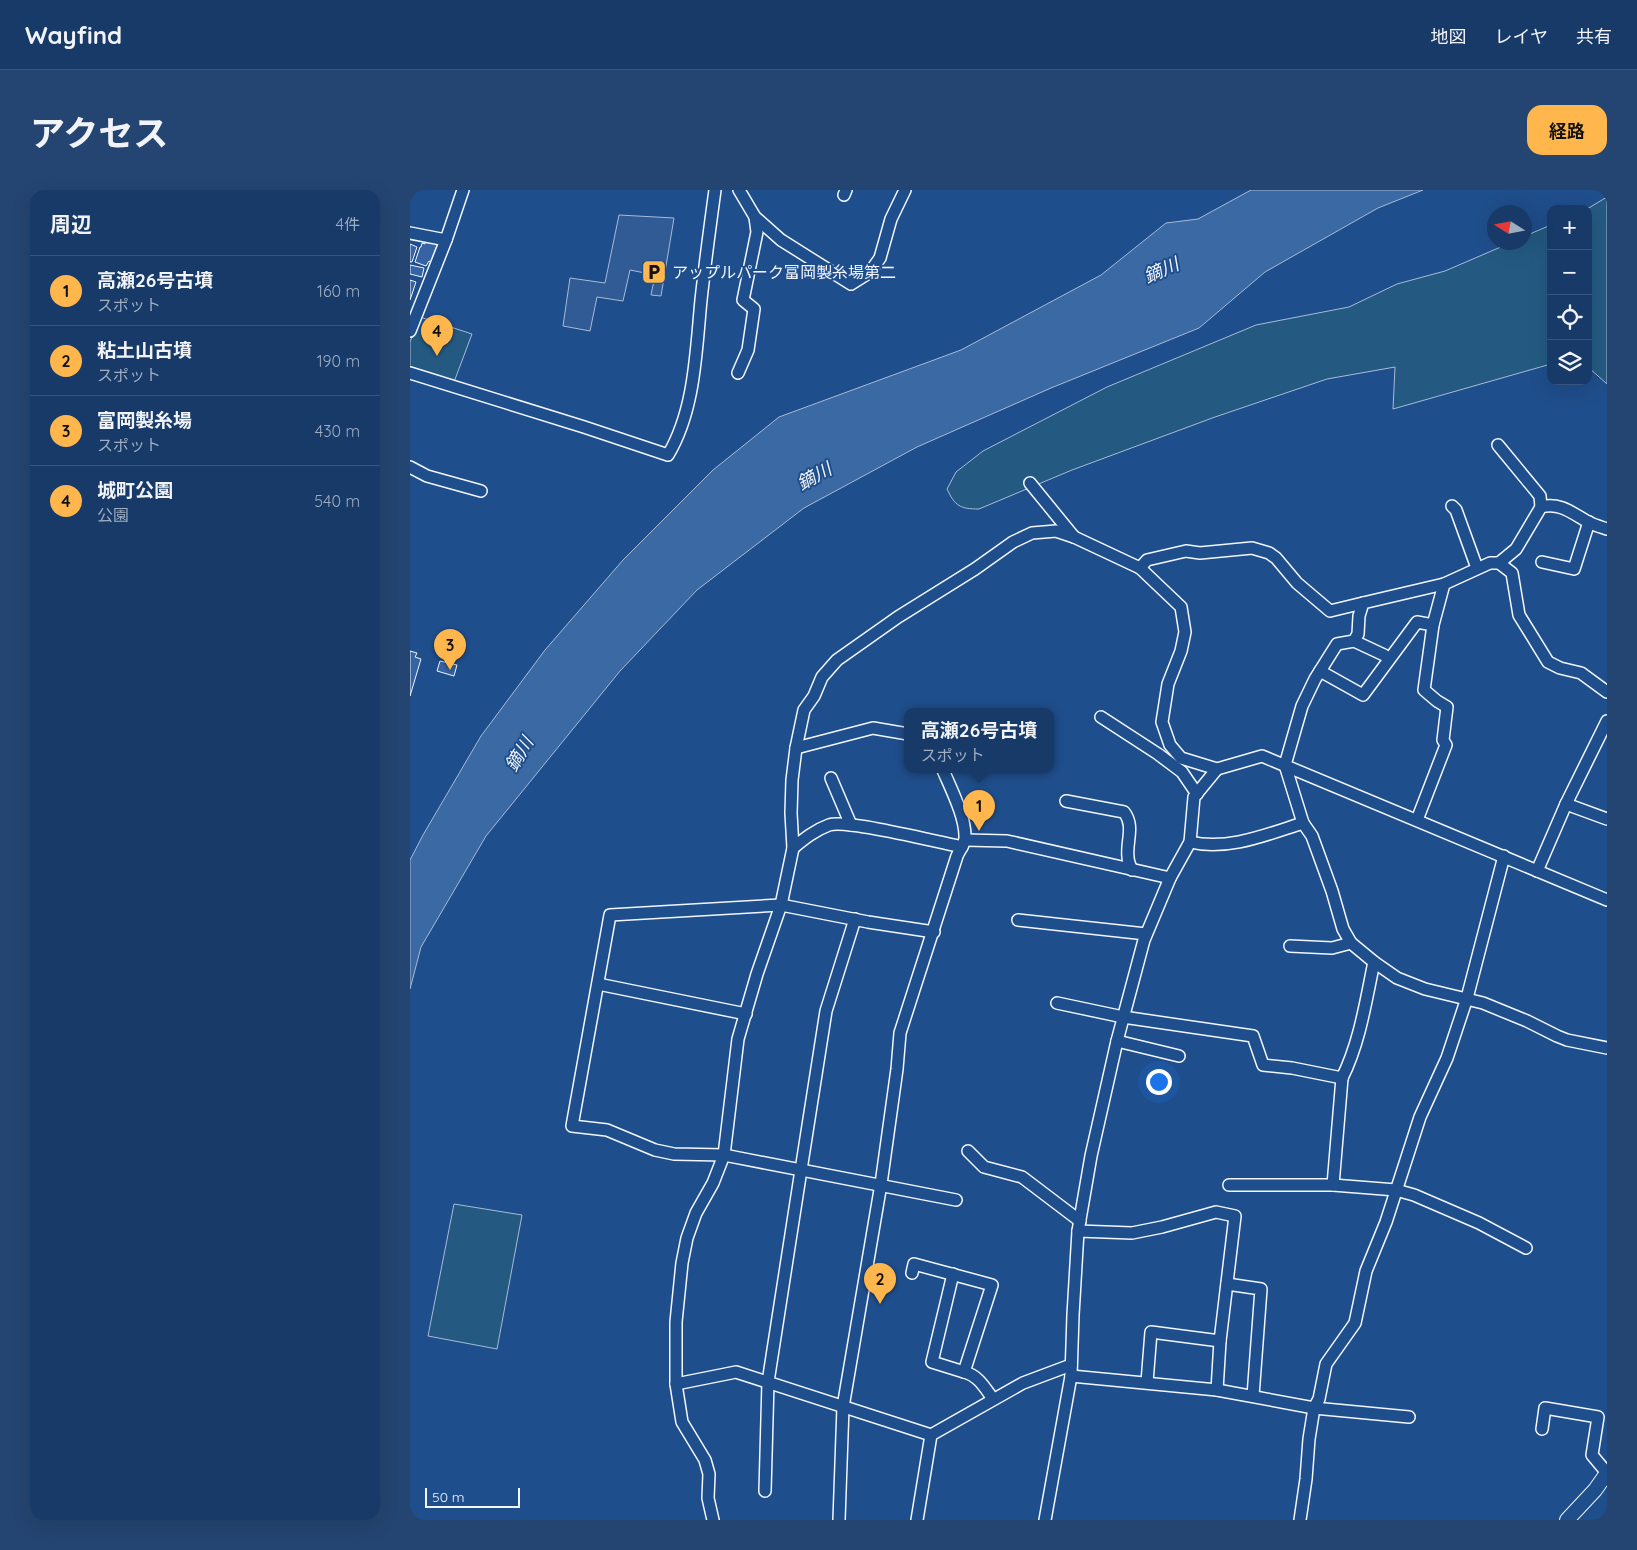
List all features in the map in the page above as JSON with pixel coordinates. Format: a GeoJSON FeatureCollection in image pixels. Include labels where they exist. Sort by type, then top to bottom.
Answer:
{"type":"FeatureCollection","features":[{"type":"Feature","properties":{"kind":"street"},"geometry":{"type":"LineString","coordinates":[[410,331],[446,240],[463,190]]}},
{"type":"Feature","properties":{"kind":"street"},"geometry":{"type":"LineString","coordinates":[[410,373],[668,455],[676,441],[688,403],[696,361],[715,190]]}},
{"type":"Feature","properties":{"kind":"street"},"geometry":{"type":"LineString","coordinates":[[739,190],[755,217],[781,240],[851,284],[870,272],[880,258],[891,219],[905,190]]}},
{"type":"Feature","properties":{"kind":"street"},"geometry":{"type":"LineString","coordinates":[[738,373],[748,350],[754,309],[743,300],[757,232],[755,217]]}},
{"type":"Feature","properties":{"kind":"street"},"geometry":{"type":"LineString","coordinates":[[410,233],[446,240]]}},
{"type":"Feature","properties":{"kind":"street"},"geometry":{"type":"LineString","coordinates":[[1498,445],[1540,496],[1541,507],[1516,549],[1499,564]]}},
{"type":"Feature","properties":{"kind":"street"},"geometry":{"type":"LineString","coordinates":[[410,468],[427,476],[481,491]]}},
{"type":"Feature","properties":{"kind":"street"},"geometry":{"type":"LineString","coordinates":[[1030,483],[1074,537]]}},
{"type":"Feature","properties":{"kind":"street"},"geometry":{"type":"LineString","coordinates":[[1541,507],[1550,504],[1563,507],[1589,522],[1607,529]]}},
{"type":"Feature","properties":{"kind":"street"},"geometry":{"type":"LineString","coordinates":[[1452,506],[1456,510],[1478,568]]}},
{"type":"Feature","properties":{"kind":"street"},"geometry":{"type":"LineString","coordinates":[[1542,562],[1574,569],[1589,522]]}},
{"type":"Feature","properties":{"kind":"street"},"geometry":{"type":"LineString","coordinates":[[713,1520],[708,1498],[709,1474],[706,1460],[682,1422],[676,1384],[676,1322],[682,1263],[687,1238],[696,1213],[713,1183],[724,1155],[738,1039],[757,974],[781,905],[793,848],[791,813],[796,748],[804,710],[814,696],[822,677],[837,660],[898,617],[1014,542],[1032,533],[1056,531],[1074,537],[1140,568],[1181,607],[1185,632],[1181,651],[1168,684],[1162,722],[1170,745],[1181,758],[1217,769],[1262,756],[1607,900]]}},
{"type":"Feature","properties":{"kind":"street"},"geometry":{"type":"LineString","coordinates":[[1140,568],[1147,560],[1186,551],[1200,553],[1252,548],[1269,553],[1276,558],[1298,583],[1330,611],[1444,584],[1490,563],[1499,564],[1512,573],[1520,615],[1548,662],[1560,668],[1581,673],[1606,686]]}},
{"type":"Feature","properties":{"kind":"street"},"geometry":{"type":"LineString","coordinates":[[1417,820],[1446,745],[1443,740],[1447,707],[1424,690],[1433,625],[1444,584]]}},
{"type":"Feature","properties":{"kind":"street"},"geometry":{"type":"LineString","coordinates":[[1354,641],[1358,634],[1359,616],[1363,603]]}},
{"type":"Feature","properties":{"kind":"street"},"geometry":{"type":"LineString","coordinates":[[1320,671],[1363,695],[1417,622],[1433,625]]}},
{"type":"Feature","properties":{"kind":"street"},"geometry":{"type":"LineString","coordinates":[[1389,659],[1354,641],[1337,644],[1320,671],[1302,706],[1285,765],[1303,823],[1312,836],[1343,928],[1351,943],[1374,962],[1398,978],[1425,989],[1467,998],[1527,1021],[1557,1036],[1607,1048]]}},
{"type":"Feature","properties":{"kind":"street"},"geometry":{"type":"LineString","coordinates":[[1101,717],[1182,772],[1196,794]]}},
{"type":"Feature","properties":{"kind":"street"},"geometry":{"type":"LineString","coordinates":[[1538,871],[1566,804],[1607,721]]}},
{"type":"Feature","properties":{"kind":"street"},"geometry":{"type":"LineString","coordinates":[[796,748],[873,728],[904,733]]}},
{"type":"Feature","properties":{"kind":"street"},"geometry":{"type":"LineString","coordinates":[[1046,1520],[1071,1370],[1079,1226],[1117,1041],[1146,934],[1170,878],[1190,842],[1194,797],[1217,769]]}},
{"type":"Feature","properties":{"kind":"street"},"geometry":{"type":"LineString","coordinates":[[839,1520],[843,1407],[881,1184],[897,1069],[900,1033],[957,856],[964,844],[963,824],[958,806],[944,773]]}},
{"type":"Feature","properties":{"kind":"street"},"geometry":{"type":"LineString","coordinates":[[831,778],[851,825]]}},
{"type":"Feature","properties":{"kind":"street"},"geometry":{"type":"LineString","coordinates":[[1066,801],[1124,812],[1130,827],[1127,856],[1132,870]]}},
{"type":"Feature","properties":{"kind":"street"},"geometry":{"type":"LineString","coordinates":[[1566,804],[1607,819]]}},
{"type":"Feature","properties":{"kind":"street"},"geometry":{"type":"LineString","coordinates":[[1190,842],[1201,844],[1242,842],[1303,823]]}},
{"type":"Feature","properties":{"kind":"street"},"geometry":{"type":"LineString","coordinates":[[793,848],[811,834],[830,824],[851,825],[964,844],[1007,841],[1170,878]]}},
{"type":"Feature","properties":{"kind":"street"},"geometry":{"type":"LineString","coordinates":[[1300,1520],[1314,1408],[1319,1399],[1326,1364],[1355,1323],[1366,1271],[1386,1222],[1420,1117],[1447,1058],[1467,998],[1504,856]]}},
{"type":"Feature","properties":{"kind":"street"},"geometry":{"type":"LineString","coordinates":[[934,932],[781,905],[610,915],[572,1126],[607,1130],[655,1150],[674,1154],[724,1155],[956,1200]]}},
{"type":"Feature","properties":{"kind":"street"},"geometry":{"type":"LineString","coordinates":[[765,1491],[768,1382],[826,1011],[855,919]]}},
{"type":"Feature","properties":{"kind":"street"},"geometry":{"type":"LineString","coordinates":[[1018,920],[1146,934]]}},
{"type":"Feature","properties":{"kind":"street"},"geometry":{"type":"LineString","coordinates":[[1290,946],[1332,948],[1351,943]]}},
{"type":"Feature","properties":{"kind":"street"},"geometry":{"type":"LineString","coordinates":[[1333,1185],[1342,1078],[1356,1040],[1374,962]]}},
{"type":"Feature","properties":{"kind":"street"},"geometry":{"type":"LineString","coordinates":[[598,984],[746,1014]]}},
{"type":"Feature","properties":{"kind":"street"},"geometry":{"type":"LineString","coordinates":[[1057,1003],[1123,1017],[1253,1036],[1263,1064],[1342,1078]]}},
{"type":"Feature","properties":{"kind":"street"},"geometry":{"type":"LineString","coordinates":[[1117,1041],[1179,1056]]}},
{"type":"Feature","properties":{"kind":"street"},"geometry":{"type":"LineString","coordinates":[[968,1151],[984,1167],[1022,1177],[1079,1226],[1132,1233],[1216,1212],[1235,1216],[1220,1341],[1217,1390]]}},
{"type":"Feature","properties":{"kind":"street"},"geometry":{"type":"LineString","coordinates":[[1229,1185],[1333,1185],[1396,1190],[1414,1195],[1479,1223],[1526,1248]]}},
{"type":"Feature","properties":{"kind":"street"},"geometry":{"type":"LineString","coordinates":[[912,1273],[914,1264],[992,1285],[964,1372]]}},
{"type":"Feature","properties":{"kind":"street"},"geometry":{"type":"LineString","coordinates":[[953,1274],[932,1362],[972,1374],[993,1399]]}},
{"type":"Feature","properties":{"kind":"street"},"geometry":{"type":"LineString","coordinates":[[1227,1284],[1261,1289],[1253,1396]]}},
{"type":"Feature","properties":{"kind":"street"},"geometry":{"type":"LineString","coordinates":[[1147,1382],[1151,1332],[1220,1341]]}},
{"type":"Feature","properties":{"kind":"street"},"geometry":{"type":"LineString","coordinates":[[676,1384],[736,1372],[930,1435],[1023,1383],[1071,1370],[1147,1382],[1217,1390],[1314,1408],[1409,1417]]}},
{"type":"Feature","properties":{"kind":"street"},"geometry":{"type":"LineString","coordinates":[[1542,1429],[1545,1408],[1598,1417],[1592,1455],[1607,1473],[1595,1490],[1567,1520]]}},
{"type":"Feature","properties":{"kind":"street"},"geometry":{"type":"LineString","coordinates":[[917,1520],[930,1435]]}},
{"type":"Feature","properties":{"kind":"shaded area"},"geometry":{"type":"Polygon","coordinates":[[[1607,197],[1607,384],[1592,371],[1592,206],[1607,197]]]}},
{"type":"Feature","properties":{"kind":"shaded area","name":"アップルパーク富岡製糸場第二"},"geometry":{"type":"Polygon","coordinates":[[[619,215],[674,218],[661,296],[651,295],[655,275],[630,270],[623,301],[597,297],[590,331],[563,326],[570,278],[605,283],[619,215]]]}},
{"type":"Feature","properties":{"kind":"shaded area"},"geometry":{"type":"Polygon","coordinates":[[[1547,227],[1547,365],[1393,409],[1395,367],[1327,379],[1215,417],[1072,470],[979,509],[959,505],[947,489],[956,472],[983,451],[1107,387],[1256,325],[1349,307],[1397,284],[1445,271],[1494,250],[1532,250],[1532,233],[1547,227]]]}},
{"type":"Feature","properties":{"kind":"shaded area"},"geometry":{"type":"Polygon","coordinates":[[[420,317],[472,334],[454,382],[410,370],[410,342],[420,317]]]}},
{"type":"Feature","properties":{"kind":"shaded area"},"geometry":{"type":"Polygon","coordinates":[[[454,1204],[522,1215],[497,1349],[428,1336],[454,1204]]]}},
{"type":"Feature","properties":{"kind":"water","name":"鏑川"},"geometry":{"type":"Polygon","coordinates":[[[1251,190],[1423,190],[1378,208],[1265,272],[1199,328],[1051,388],[917,447],[804,508],[697,590],[620,671],[486,836],[421,947],[410,989],[410,860],[423,835],[481,736],[545,650],[623,560],[713,470],[779,417],[961,350],[1101,275],[1166,223],[1198,219],[1251,190]]]}},
{"type":"Feature","properties":{"kind":"building"},"geometry":{"type":"Polygon","coordinates":[[[426,240],[438,243],[431,262],[429,261],[426,266],[415,262],[422,243],[425,244],[426,240]]]}},
{"type":"Feature","properties":{"kind":"building"},"geometry":{"type":"Polygon","coordinates":[[[410,244],[417,247],[412,262],[410,262],[410,244]]]}},
{"type":"Feature","properties":{"kind":"building"},"geometry":{"type":"Polygon","coordinates":[[[410,265],[424,268],[422,277],[410,274],[410,265]]]}},
{"type":"Feature","properties":{"kind":"building"},"geometry":{"type":"Polygon","coordinates":[[[410,280],[416,282],[410,300],[410,280]]]}},
{"type":"Feature","properties":{"kind":"building"},"geometry":{"type":"Polygon","coordinates":[[[410,651],[417,653],[415,657],[421,659],[410,696],[410,651]]]}},
{"type":"Feature","properties":{"kind":"building"},"geometry":{"type":"Polygon","coordinates":[[[440,661],[457,665],[454,676],[437,671],[440,661]]]}},
{"type":"Feature","properties":{"kind":"place","name":"アップルパーク富岡製糸場第二"},"geometry":{"type":"Point","coordinates":[654,272]}},
{"type":"Feature","properties":{"kind":"place","name":"城町公園"},"geometry":{"type":"Point","coordinates":[437,356]}},
{"type":"Feature","properties":{"kind":"place","name":"富岡製糸場"},"geometry":{"type":"Point","coordinates":[450,670]}},
{"type":"Feature","properties":{"kind":"place","name":"高瀬26号古墳"},"geometry":{"type":"Point","coordinates":[979,831]}},
{"type":"Feature","properties":{"kind":"place","name":"粘土山古墳"},"geometry":{"type":"Point","coordinates":[880,1304]}}]}
